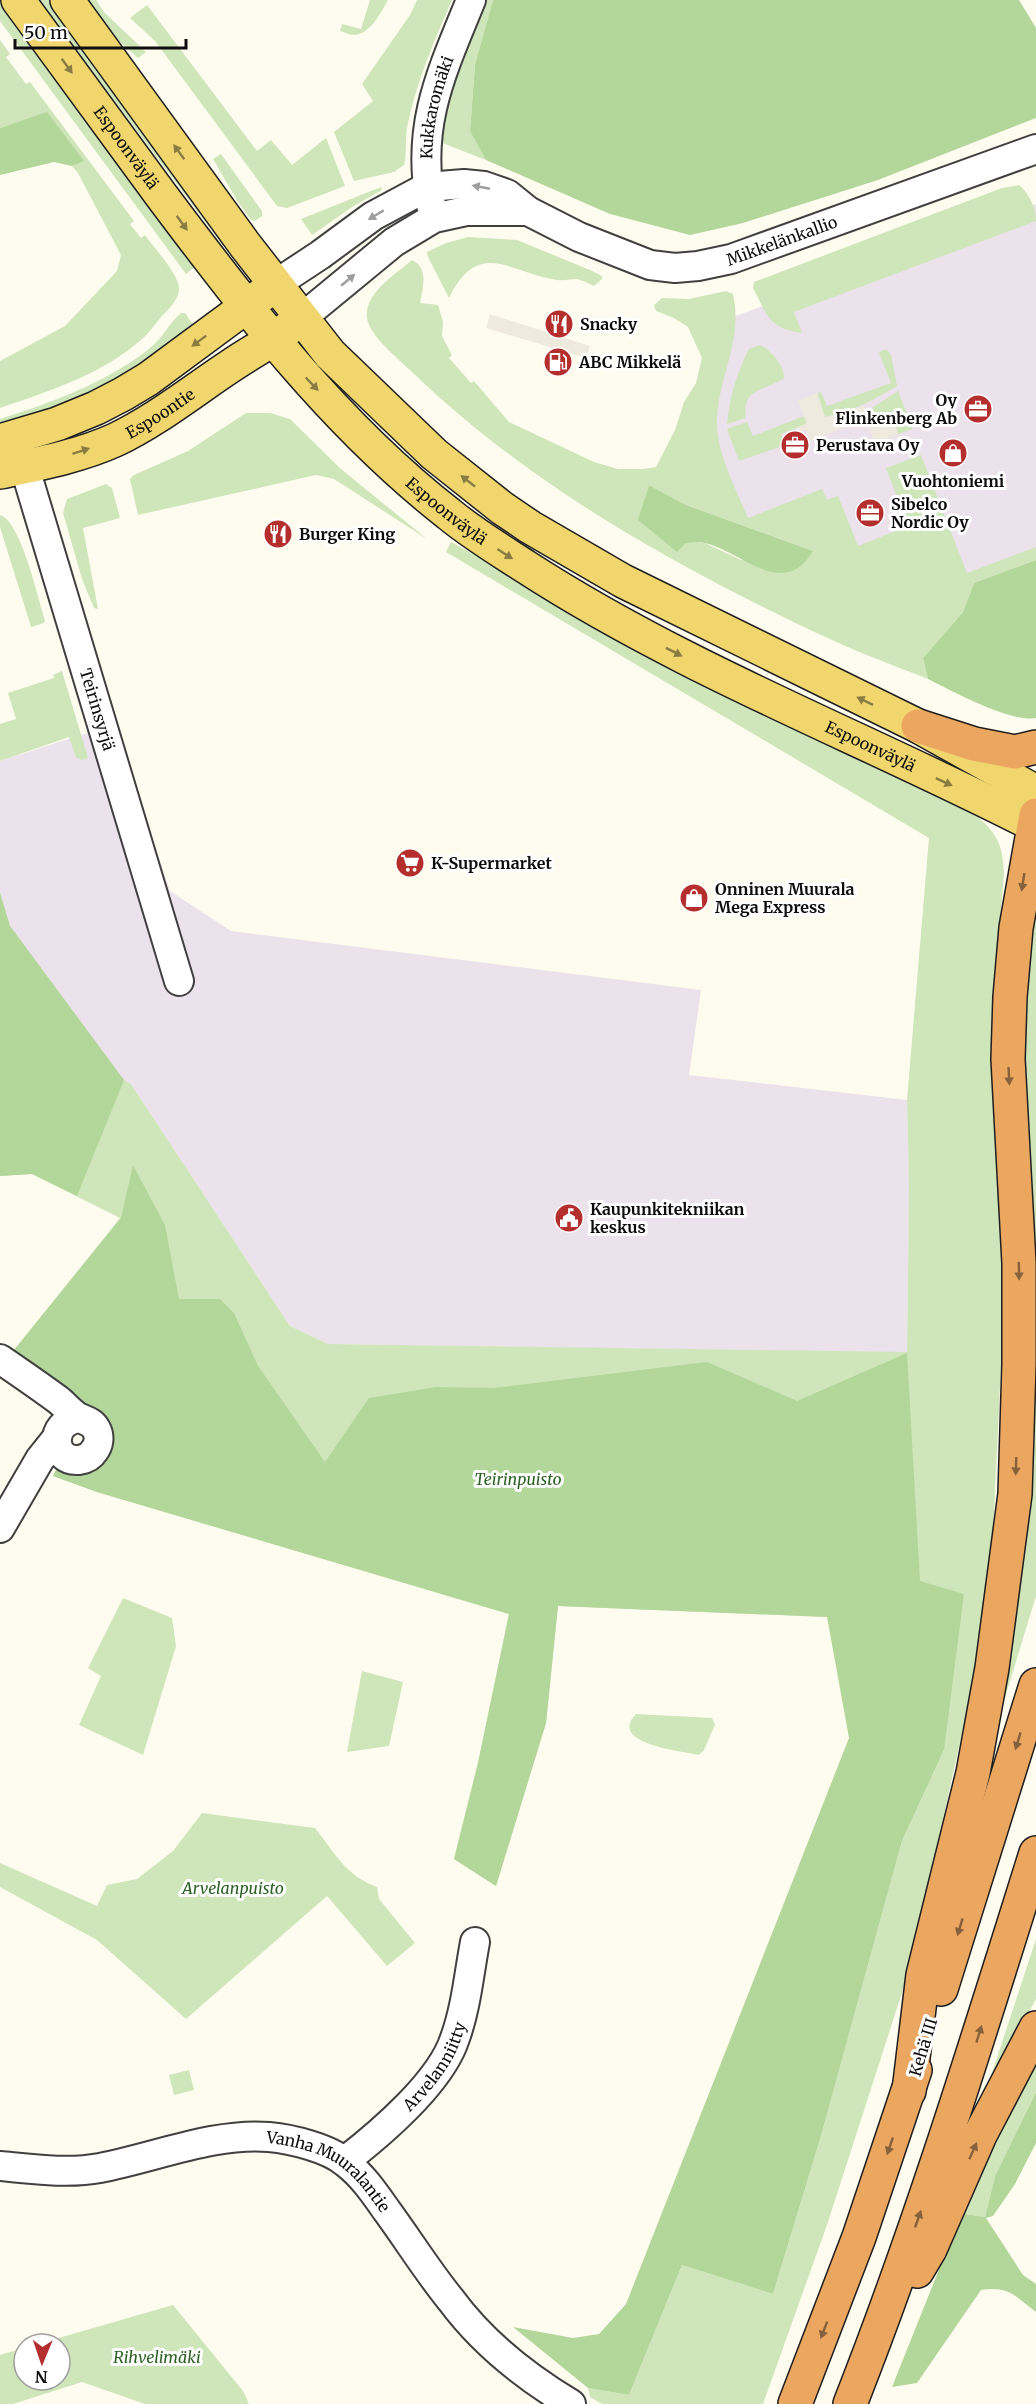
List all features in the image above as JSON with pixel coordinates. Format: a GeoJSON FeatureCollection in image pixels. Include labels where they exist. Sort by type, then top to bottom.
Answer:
{"type":"FeatureCollection","features":[{"type":"Feature","properties":{"kind":"highway"},"geometry":{"type":"LineString","coordinates":[[918,726],[974,744],[1014,752],[1036,747]]}},
{"type":"Feature","properties":{"kind":"highway"},"geometry":{"type":"LineString","coordinates":[[909,2091],[922,1975],[973,1773],[992,1668],[1015,1494],[1020,1364],[1019,1263],[1008,1059],[1016,927],[1035,822]]}},
{"type":"Feature","properties":{"kind":"highway","name":"Kehä III"},"geometry":{"type":"LineString","coordinates":[[795,2404],[859,2236],[909,2091],[1036,1685]]}},
{"type":"Feature","properties":{"kind":"highway"},"geometry":{"type":"LineString","coordinates":[[850,2404],[870,2353],[966,2076],[1036,1853]]}},
{"type":"Feature","properties":{"kind":"highway"},"geometry":{"type":"LineString","coordinates":[[870,2353],[930,2249],[980,2134],[1036,2028]]}},
{"type":"Feature","properties":{"kind":"main road","name":"Espoonväylä"},"geometry":{"type":"LineString","coordinates":[[18,0],[210,261],[304,376],[373,449],[448,514],[574,598],[679,655],[1035,822]]}},
{"type":"Feature","properties":{"kind":"main road"},"geometry":{"type":"LineString","coordinates":[[67,0],[245,245],[303,316],[330,354],[434,454],[502,508],[530,527],[623,581],[918,726],[1036,792]]}},
{"type":"Feature","properties":{"kind":"main road","name":"Espoontie"},"geometry":{"type":"LineString","coordinates":[[10,454],[148,379],[276,284]]}},
{"type":"Feature","properties":{"kind":"main road","name":"Espoontie"},"geometry":{"type":"LineString","coordinates":[[10,454],[113,441],[141,426],[234,363],[274,340],[303,316]]}},
{"type":"Feature","properties":{"kind":"street","name":"Kukkaromäki"},"geometry":{"type":"LineString","coordinates":[[434,218],[427,186],[425,154],[430,109],[471,0]]}},
{"type":"Feature","properties":{"kind":"street","name":"Mikkelänkallio"},"geometry":{"type":"LineString","coordinates":[[276,284],[373,216],[427,186],[464,184],[484,186],[507,194],[528,211],[579,237],[650,266],[675,268],[731,259],[1036,149]]}},
{"type":"Feature","properties":{"kind":"street","name":"Mikkelänkallio"},"geometry":{"type":"LineString","coordinates":[[303,316],[394,242],[434,218],[466,212],[528,211]]}},
{"type":"Feature","properties":{"kind":"street","name":"Teirinsyrjä"},"geometry":{"type":"LineString","coordinates":[[10,454],[179,981]]}},
{"type":"Feature","properties":{"kind":"street"},"geometry":{"type":"LineString","coordinates":[[0,1359],[58,1399],[79,1418],[92,1423],[98,1435],[97,1447],[92,1454],[80,1460],[66,1457],[56,1439]]}},
{"type":"Feature","properties":{"kind":"street"},"geometry":{"type":"LineString","coordinates":[[0,1528],[40,1459],[56,1439],[61,1426],[71,1419],[79,1418]]}},
{"type":"Feature","properties":{"kind":"street","name":"Arvelanniitty"},"geometry":{"type":"LineString","coordinates":[[345,2161],[410,2102],[444,2062],[456,2037],[475,1942]]}},
{"type":"Feature","properties":{"kind":"street","name":"Vanha Muuralantie"},"geometry":{"type":"LineString","coordinates":[[0,2166],[56,2170],[97,2168],[235,2137],[269,2137],[300,2142],[345,2161],[369,2186],[451,2301],[490,2342],[520,2369],[540,2385],[571,2404]]}},
{"type":"Feature","properties":{"kind":"shaded area"},"geometry":{"type":"Polygon","coordinates":[[[1036,204],[1036,560],[974,583],[870,572],[701,509],[706,327],[1036,204]]]}},
{"type":"Feature","properties":{"kind":"shaded area"},"geometry":{"type":"Polygon","coordinates":[[[490,314],[590,346],[586,358],[486,328],[490,314]]]}},
{"type":"Feature","properties":{"kind":"shaded area"},"geometry":{"type":"Polygon","coordinates":[[[817,393],[825,417],[839,415],[863,406],[870,415],[875,417],[892,417],[898,434],[875,443],[866,419],[810,441],[806,429],[798,432],[796,428],[807,423],[798,401],[817,393]]]}},
{"type":"Feature","properties":{"kind":"shaded area"},"geometry":{"type":"Polygon","coordinates":[[[115,724],[170,891],[231,931],[701,990],[689,1075],[907,1100],[909,1188],[907,1353],[328,1344],[290,1326],[131,1084],[124,1080],[10,926],[0,893],[0,761],[115,724]]]}},
{"type":"Feature","properties":{"kind":"green space"},"geometry":{"type":"Polygon","coordinates":[[[35,0],[50,0],[229,239],[222,244],[68,39],[35,0]]]}},
{"type":"Feature","properties":{"kind":"green space"},"geometry":{"type":"Polygon","coordinates":[[[81,0],[96,0],[104,12],[146,52],[138,58],[105,28],[81,0]]]}},
{"type":"Feature","properties":{"kind":"green space"},"geometry":{"type":"Polygon","coordinates":[[[370,0],[388,0],[370,27],[354,35],[340,31],[342,24],[361,29],[370,0]]]}},
{"type":"Feature","properties":{"kind":"green space"},"geometry":{"type":"Polygon","coordinates":[[[417,0],[452,0],[415,95],[407,128],[404,165],[394,172],[354,181],[334,132],[373,101],[362,84],[410,15],[417,0]]]}},
{"type":"Feature","properties":{"kind":"green space"},"geometry":{"type":"Polygon","coordinates":[[[484,0],[493,0],[475,64],[470,130],[486,160],[437,141],[442,112],[484,0]]]}},
{"type":"Feature","properties":{"kind":"green space"},"geometry":{"type":"Polygon","coordinates":[[[493,0],[1019,0],[1036,28],[1036,118],[878,180],[743,223],[690,235],[610,214],[486,160],[470,131],[475,64],[493,0]]]}},
{"type":"Feature","properties":{"kind":"green space"},"geometry":{"type":"Polygon","coordinates":[[[0,1],[196,266],[186,274],[0,21],[0,1]]]}},
{"type":"Feature","properties":{"kind":"green space"},"geometry":{"type":"Polygon","coordinates":[[[147,5],[257,151],[271,140],[292,165],[326,138],[345,186],[287,208],[277,206],[155,41],[130,18],[147,5]]]}},
{"type":"Feature","properties":{"kind":"green space"},"geometry":{"type":"Polygon","coordinates":[[[0,40],[10,54],[6,57],[26,84],[30,82],[134,221],[130,224],[141,238],[145,235],[165,261],[175,276],[179,289],[170,307],[144,337],[109,363],[74,381],[0,408],[0,361],[65,326],[117,271],[121,255],[78,173],[72,166],[83,161],[47,113],[0,128],[0,40]]]}},
{"type":"Feature","properties":{"kind":"green space"},"geometry":{"type":"Polygon","coordinates":[[[47,112],[84,161],[72,166],[54,162],[0,175],[0,128],[47,112]]]}},
{"type":"Feature","properties":{"kind":"green space"},"geometry":{"type":"Polygon","coordinates":[[[221,154],[262,211],[262,216],[255,221],[251,220],[238,202],[213,159],[221,154]]]}},
{"type":"Feature","properties":{"kind":"green space"},"geometry":{"type":"Polygon","coordinates":[[[1019,185],[1031,201],[1036,221],[794,312],[802,333],[782,328],[770,319],[753,288],[754,282],[1002,188],[1019,185]]]}},
{"type":"Feature","properties":{"kind":"green space"},"geometry":{"type":"Polygon","coordinates":[[[381,187],[382,190],[352,207],[312,235],[301,219],[381,187]]]}},
{"type":"Feature","properties":{"kind":"green space"},"geometry":{"type":"Polygon","coordinates":[[[468,237],[517,240],[590,270],[602,276],[602,279],[594,286],[576,279],[557,280],[497,264],[484,264],[472,268],[460,279],[449,298],[427,252],[446,243],[468,237]]]}},
{"type":"Feature","properties":{"kind":"green space"},"geometry":{"type":"Polygon","coordinates":[[[412,260],[423,273],[420,303],[438,305],[443,322],[442,336],[452,355],[449,358],[471,383],[474,381],[509,422],[594,462],[618,469],[656,467],[675,430],[684,402],[696,383],[702,358],[688,327],[656,311],[654,305],[662,298],[689,299],[726,291],[733,294],[735,328],[721,392],[717,426],[724,461],[748,518],[822,489],[827,500],[838,496],[858,546],[908,526],[886,468],[921,455],[967,573],[1036,547],[1036,560],[974,583],[963,612],[923,658],[928,679],[823,636],[713,581],[607,521],[506,452],[413,373],[386,348],[373,332],[367,318],[367,309],[376,292],[412,260]],[[649,485],[639,520],[677,551],[686,543],[705,543],[741,560],[813,551],[686,505],[649,485]]]}},
{"type":"Feature","properties":{"kind":"green space"},"geometry":{"type":"Polygon","coordinates":[[[181,313],[185,313],[195,328],[105,390],[0,430],[0,419],[78,390],[133,360],[155,344],[181,313]]]}},
{"type":"Feature","properties":{"kind":"green space"},"geometry":{"type":"Polygon","coordinates":[[[760,345],[776,358],[784,373],[784,378],[751,395],[747,401],[746,418],[727,424],[734,386],[741,367],[749,349],[760,345]]]}},
{"type":"Feature","properties":{"kind":"green space"},"geometry":{"type":"Polygon","coordinates":[[[887,350],[891,355],[897,386],[853,409],[825,417],[817,393],[821,392],[827,406],[891,383],[879,353],[887,350]]]}},
{"type":"Feature","properties":{"kind":"green space"},"geometry":{"type":"Polygon","coordinates":[[[898,391],[913,429],[898,434],[892,417],[875,417],[867,411],[898,391]]]}},
{"type":"Feature","properties":{"kind":"green space"},"geometry":{"type":"Polygon","coordinates":[[[246,413],[270,413],[290,419],[341,469],[427,539],[334,479],[316,475],[138,515],[130,479],[134,475],[188,451],[246,413]]]}},
{"type":"Feature","properties":{"kind":"green space"},"geometry":{"type":"Polygon","coordinates":[[[804,416],[807,424],[781,434],[785,445],[739,461],[727,429],[747,422],[753,436],[804,416]]]}},
{"type":"Feature","properties":{"kind":"green space"},"geometry":{"type":"Polygon","coordinates":[[[106,484],[112,488],[120,518],[83,528],[98,609],[94,608],[82,579],[63,513],[67,499],[106,484]]]}},
{"type":"Feature","properties":{"kind":"green space"},"geometry":{"type":"Polygon","coordinates":[[[649,485],[686,505],[813,551],[802,565],[789,572],[776,573],[705,543],[686,543],[677,552],[638,520],[649,485]]]}},
{"type":"Feature","properties":{"kind":"green space"},"geometry":{"type":"Polygon","coordinates":[[[0,515],[8,520],[22,545],[44,623],[31,627],[0,527],[0,515]]]}},
{"type":"Feature","properties":{"kind":"green space","name":"Teirinpuisto"},"geometry":{"type":"Polygon","coordinates":[[[451,542],[822,738],[976,816],[990,828],[1001,848],[1004,874],[992,1009],[993,1097],[1004,1302],[991,1574],[981,1648],[909,1971],[827,2225],[763,2404],[602,2404],[590,2397],[588,2388],[629,2395],[682,2265],[773,2294],[821,2136],[902,1841],[944,1750],[827,1617],[558,1606],[546,1723],[496,1886],[454,1859],[478,1763],[509,1614],[97,1492],[53,1476],[57,1468],[78,1472],[98,1411],[76,1402],[10,1355],[120,1218],[32,1174],[0,1176],[0,893],[10,926],[124,1080],[131,1084],[290,1326],[328,1344],[907,1352],[909,1188],[907,1100],[929,838],[446,552],[451,542]]]}},
{"type":"Feature","properties":{"kind":"green space"},"geometry":{"type":"Polygon","coordinates":[[[1036,560],[1036,718],[1012,716],[997,711],[928,679],[923,658],[963,612],[974,583],[1036,560]]]}},
{"type":"Feature","properties":{"kind":"green space"},"geometry":{"type":"Polygon","coordinates":[[[62,671],[88,758],[82,760],[76,757],[69,737],[0,761],[0,724],[16,719],[8,693],[54,678],[53,675],[62,671]]]}},
{"type":"Feature","properties":{"kind":"green space"},"geometry":{"type":"Polygon","coordinates":[[[1036,883],[1036,1596],[993,1737],[1024,1132],[1024,988],[1036,883]]]}},
{"type":"Feature","properties":{"kind":"green space"},"geometry":{"type":"Polygon","coordinates":[[[0,893],[10,926],[124,1080],[77,1196],[32,1174],[0,1176],[0,893]]]}},
{"type":"Feature","properties":{"kind":"green space","name":"Teirinpuisto"},"geometry":{"type":"Polygon","coordinates":[[[133,1165],[165,1225],[179,1299],[220,1299],[234,1313],[258,1366],[325,1462],[369,1398],[436,1387],[494,1388],[707,1362],[797,1401],[907,1353],[920,1581],[964,1594],[944,1750],[902,1841],[821,2136],[773,2294],[682,2265],[629,2395],[588,2388],[513,2327],[573,2338],[599,2334],[626,2304],[849,1738],[827,1617],[558,1606],[546,1723],[496,1886],[454,1859],[478,1763],[509,1614],[97,1492],[53,1476],[57,1468],[78,1472],[98,1411],[76,1402],[10,1355],[121,1218],[133,1165]]]}},
{"type":"Feature","properties":{"kind":"green space"},"geometry":{"type":"Polygon","coordinates":[[[123,1598],[172,1618],[176,1646],[143,1755],[79,1725],[101,1676],[88,1668],[123,1598]]]}},
{"type":"Feature","properties":{"kind":"green space"},"geometry":{"type":"Polygon","coordinates":[[[362,1671],[403,1682],[389,1746],[347,1752],[362,1671]]]}},
{"type":"Feature","properties":{"kind":"green space"},"geometry":{"type":"Polygon","coordinates":[[[636,1714],[712,1718],[715,1725],[704,1750],[699,1755],[664,1748],[639,1739],[631,1732],[630,1724],[636,1714]]]}},
{"type":"Feature","properties":{"kind":"green space","name":"Arvelanpuisto"},"geometry":{"type":"Polygon","coordinates":[[[202,1813],[315,1828],[349,1870],[357,1877],[377,1887],[379,1899],[415,1943],[387,1966],[327,1896],[186,2019],[97,1940],[0,1887],[0,1863],[97,1906],[107,1885],[137,1879],[173,1851],[202,1813]]]}},
{"type":"Feature","properties":{"kind":"green space"},"geometry":{"type":"Polygon","coordinates":[[[1036,1939],[1036,1999],[999,2067],[991,2076],[1036,1939]]]}},
{"type":"Feature","properties":{"kind":"green space"},"geometry":{"type":"Polygon","coordinates":[[[1036,2055],[1036,2092],[995,2176],[985,2217],[959,2213],[1036,2055]]]}},
{"type":"Feature","properties":{"kind":"green space"},"geometry":{"type":"Polygon","coordinates":[[[189,2070],[194,2090],[174,2095],[169,2075],[189,2070]]]}},
{"type":"Feature","properties":{"kind":"green space"},"geometry":{"type":"Polygon","coordinates":[[[1036,2092],[1036,2143],[1015,2184],[993,2216],[986,2218],[1023,2275],[1036,2284],[1036,2312],[1011,2293],[991,2289],[981,2290],[917,2383],[892,2387],[950,2242],[959,2213],[985,2217],[995,2176],[1036,2092]]]}},
{"type":"Feature","properties":{"kind":"green space","name":"Rihvelimäki"},"geometry":{"type":"Polygon","coordinates":[[[173,2305],[243,2391],[249,2404],[145,2404],[82,2382],[72,2385],[72,2334],[173,2305]]]}},
{"type":"Feature","properties":{"kind":"green space","name":"Rihvelimäki"},"geometry":{"type":"Polygon","coordinates":[[[12,2352],[12,2392],[51,2392],[13,2404],[0,2404],[0,2355],[12,2352]]]}},
{"type":"Feature","properties":{"kind":"place","name":"Snacky"},"geometry":{"type":"Point","coordinates":[559,324]}},
{"type":"Feature","properties":{"kind":"place","name":"ABC Mikkelä"},"geometry":{"type":"Point","coordinates":[558,362]}},
{"type":"Feature","properties":{"kind":"place","name":"Oy Flinkenberg Ab"},"geometry":{"type":"Point","coordinates":[978,409]}},
{"type":"Feature","properties":{"kind":"place","name":"Perustava Oy"},"geometry":{"type":"Point","coordinates":[795,445]}},
{"type":"Feature","properties":{"kind":"place","name":"Vuohtoniemi"},"geometry":{"type":"Point","coordinates":[953,453]}},
{"type":"Feature","properties":{"kind":"place","name":"Sibelco Nordic Oy"},"geometry":{"type":"Point","coordinates":[870,513]}},
{"type":"Feature","properties":{"kind":"place","name":"Burger King"},"geometry":{"type":"Point","coordinates":[278,534]}},
{"type":"Feature","properties":{"kind":"place","name":"K-Supermarket"},"geometry":{"type":"Point","coordinates":[410,863]}},
{"type":"Feature","properties":{"kind":"place","name":"Onninen Muurala Mega Express"},"geometry":{"type":"Point","coordinates":[694,898]}},
{"type":"Feature","properties":{"kind":"place","name":"Kaupunkitekniikan keskus"},"geometry":{"type":"Point","coordinates":[569,1218]}}]}
